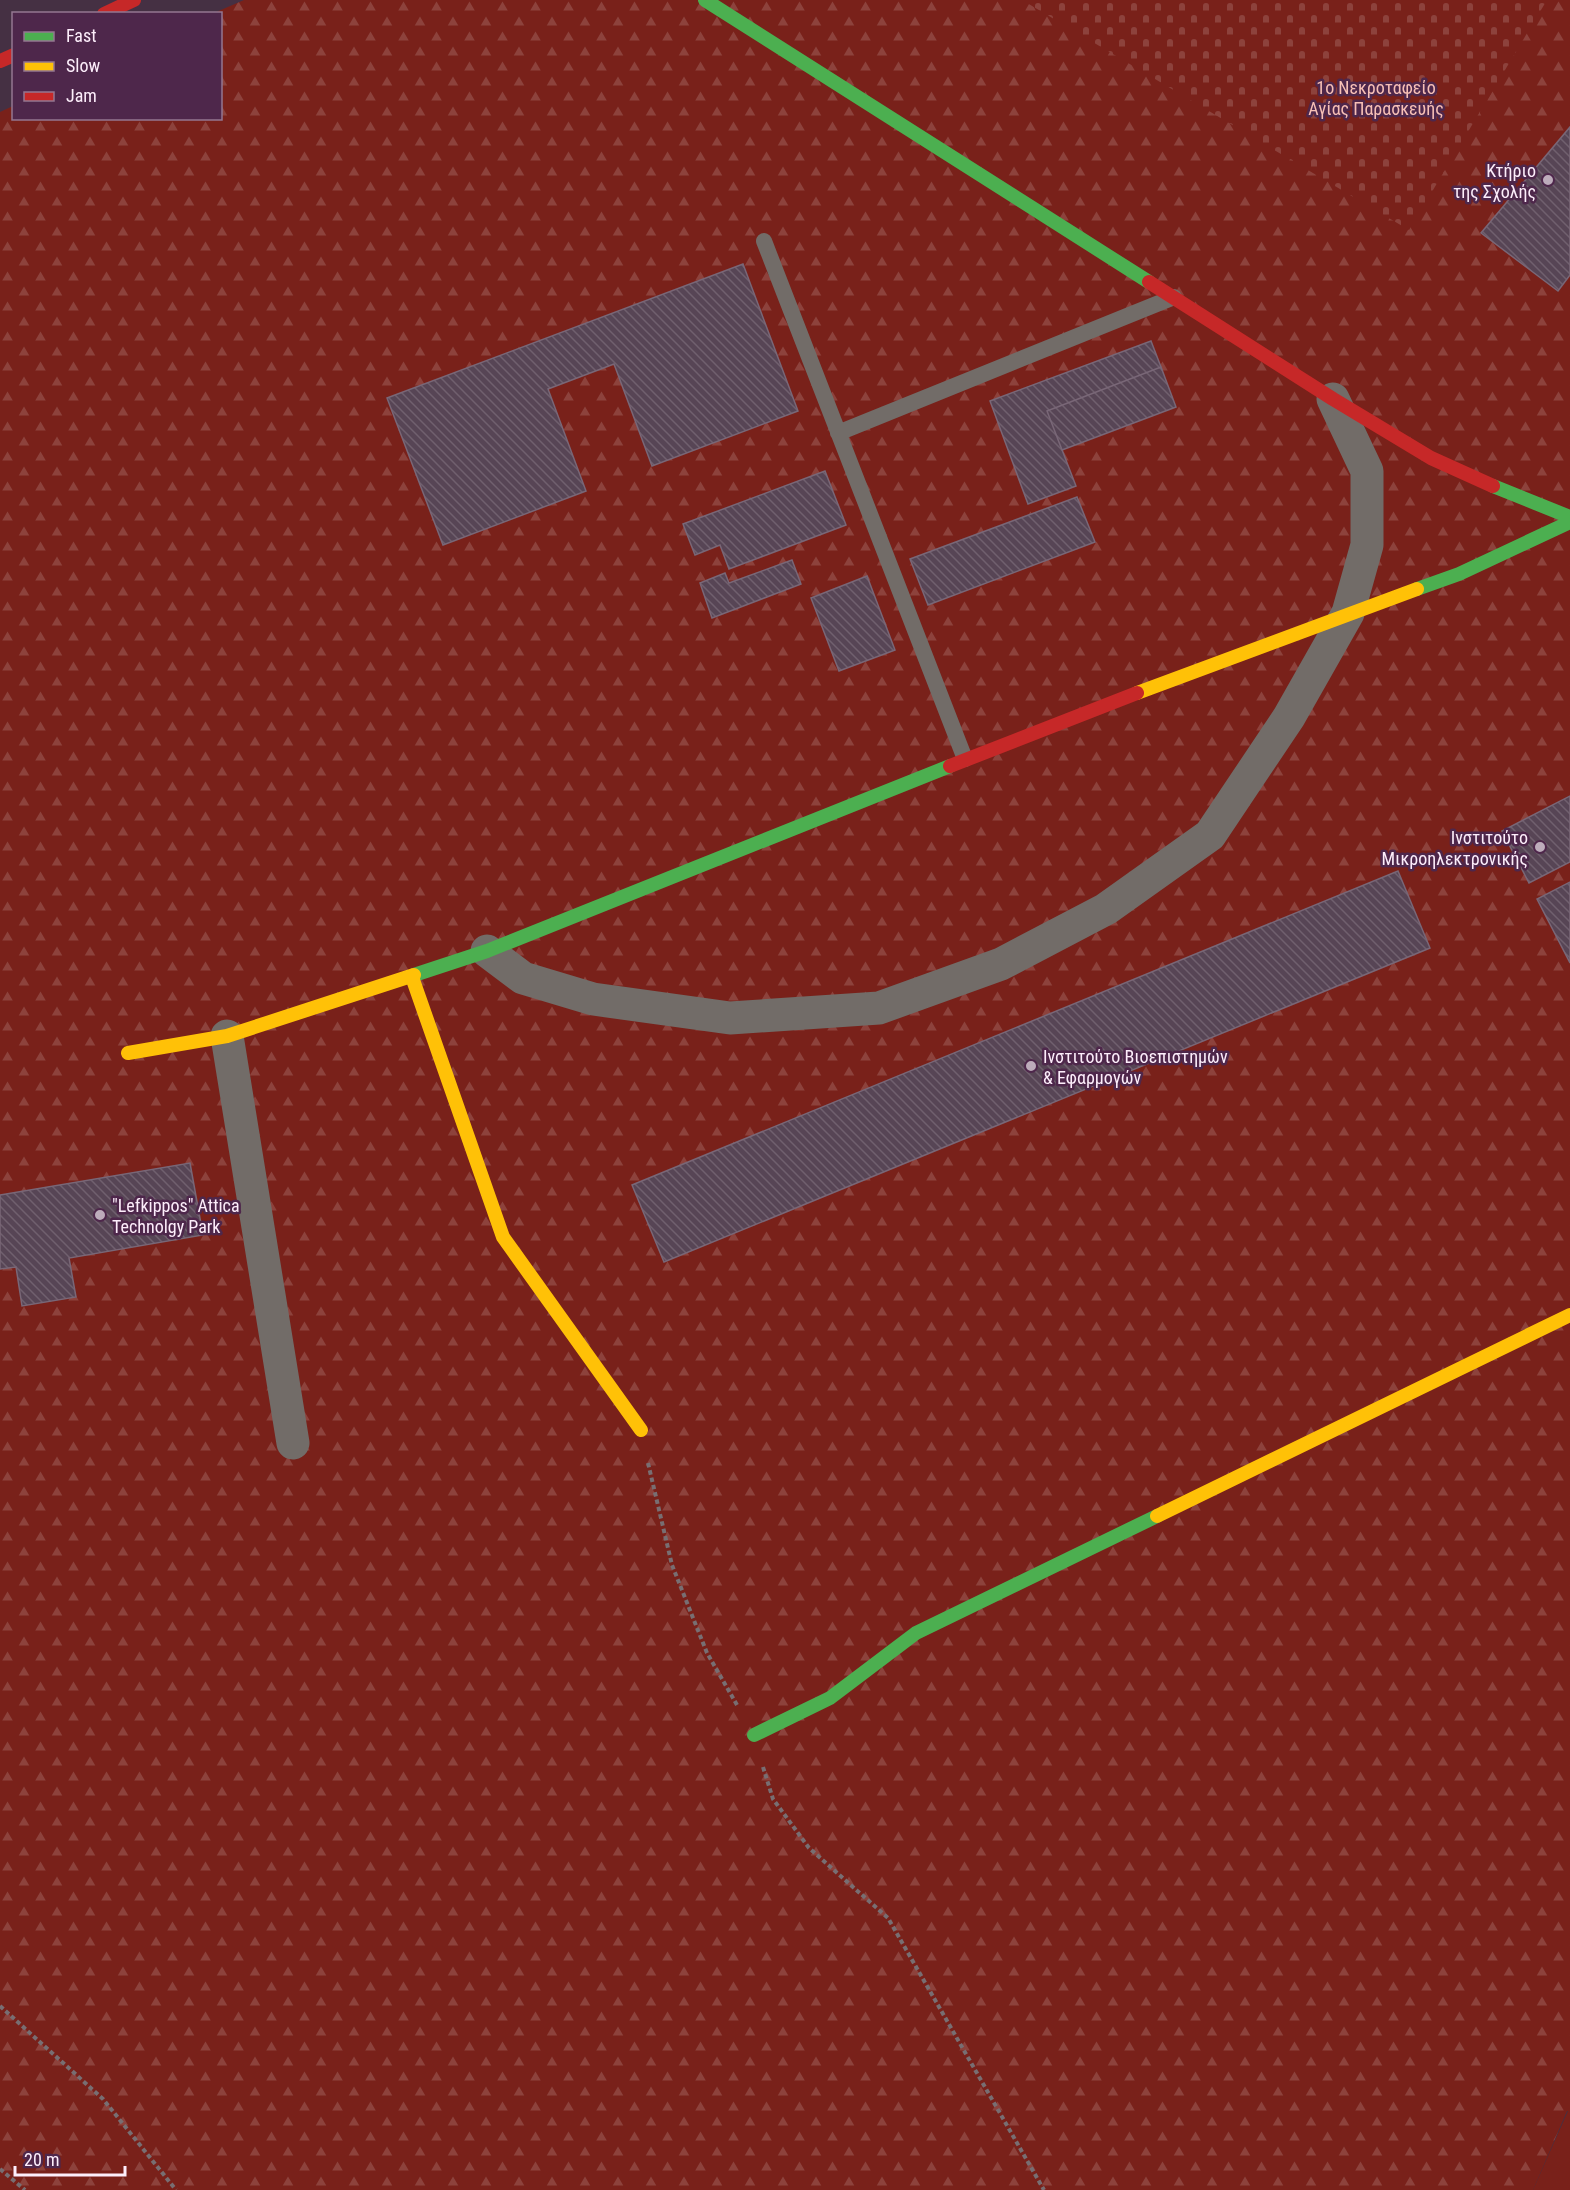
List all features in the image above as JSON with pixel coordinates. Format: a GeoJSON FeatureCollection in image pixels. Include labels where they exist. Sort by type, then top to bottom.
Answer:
{"type":"FeatureCollection","features":[{"type":"Feature","properties":{"kind":"street"},"geometry":{"type":"LineString","coordinates":[[108,12],[134,0]]}},
{"type":"Feature","properties":{"kind":"street"},"geometry":{"type":"LineString","coordinates":[[705,0],[1333,399],[1431,458],[1570,520]]}},
{"type":"Feature","properties":{"kind":"street"},"geometry":{"type":"LineString","coordinates":[[487,951],[524,978],[593,999],[730,1018],[879,1008],[1001,964],[1106,909],[1209,835],[1289,717],[1348,613],[1366,545],[1367,471],[1333,399]]}},
{"type":"Feature","properties":{"kind":"street"},"geometry":{"type":"LineString","coordinates":[[128,1053],[227,1036],[487,951],[965,759],[1459,573],[1570,520]]}},
{"type":"Feature","properties":{"kind":"street"},"geometry":{"type":"LineString","coordinates":[[412,977],[503,1237],[641,1430]]}},
{"type":"Feature","properties":{"kind":"street"},"geometry":{"type":"LineString","coordinates":[[227,1036],[293,1443]]}},
{"type":"Feature","properties":{"kind":"street"},"geometry":{"type":"LineString","coordinates":[[754,1735],[830,1698],[916,1634],[1570,1315]]}},
{"type":"Feature","properties":{"kind":"lane"},"geometry":{"type":"LineString","coordinates":[[764,241],[965,759]]}},
{"type":"Feature","properties":{"kind":"lane"},"geometry":{"type":"LineString","coordinates":[[838,433],[1174,297]]}},
{"type":"Feature","properties":{"kind":"path"},"geometry":{"type":"LineString","coordinates":[[641,1430],[672,1565],[707,1653],[754,1735],[773,1799],[809,1848],[888,1918],[1044,2190]]}},
{"type":"Feature","properties":{"kind":"path"},"geometry":{"type":"LineString","coordinates":[[0,2006],[103,2099],[176,2190]]}},
{"type":"Feature","properties":{"kind":"path"},"geometry":{"type":"LineString","coordinates":[[0,2169],[25,2190]]}},
{"type":"Feature","properties":{"kind":"green space"},"geometry":{"type":"Polygon","coordinates":[[[244,0],[1570,0],[1570,2111],[1567,2111],[1533,2190],[0,2190],[0,112],[12,106],[12,120],[222,120],[222,12],[216,12],[244,0]]]}},
{"type":"Feature","properties":{"kind":"green space","name":"1ο Νεκροταφείο Αγίας Παρασκευής"},"geometry":{"type":"Polygon","coordinates":[[[1022,0],[1547,0],[1409,230],[1022,0]]]}},
{"type":"Feature","properties":{"kind":"green space"},"geometry":{"type":"Polygon","coordinates":[[[1568,2111],[1570,2111],[1570,2190],[1533,2190],[1568,2111]]]}},
{"type":"Feature","properties":{"kind":"building","name":"Κτήριο της Σχολής"},"geometry":{"type":"Polygon","coordinates":[[[1570,127],[1570,275],[1558,291],[1481,233],[1570,127]]]}},
{"type":"Feature","properties":{"kind":"building"},"geometry":{"type":"Polygon","coordinates":[[[743,264],[798,411],[652,466],[614,364],[548,389],[586,491],[443,545],[387,398],[743,264]]]}},
{"type":"Feature","properties":{"kind":"building"},"geometry":{"type":"Polygon","coordinates":[[[1151,341],[1161,367],[1047,411],[1076,486],[1028,504],[990,401],[1151,341]]]}},
{"type":"Feature","properties":{"kind":"building"},"geometry":{"type":"Polygon","coordinates":[[[1161,367],[1176,407],[1062,450],[1047,411],[1161,367]]]}},
{"type":"Feature","properties":{"kind":"building"},"geometry":{"type":"Polygon","coordinates":[[[825,471],[846,525],[729,569],[720,545],[695,555],[683,524],[825,471]]]}},
{"type":"Feature","properties":{"kind":"building"},"geometry":{"type":"Polygon","coordinates":[[[1077,497],[1095,542],[928,605],[910,559],[1077,497]]]}},
{"type":"Feature","properties":{"kind":"building"},"geometry":{"type":"Polygon","coordinates":[[[792,560],[801,584],[712,618],[700,583],[725,573],[729,583],[792,560]]]}},
{"type":"Feature","properties":{"kind":"building"},"geometry":{"type":"Polygon","coordinates":[[[867,576],[895,650],[839,671],[811,598],[867,576]]]}},
{"type":"Feature","properties":{"kind":"building","name":"Ινστιτούτο Μικροηλεκτρονικής"},"geometry":{"type":"Polygon","coordinates":[[[1570,796],[1570,862],[1529,883],[1502,831],[1570,796]]]}},
{"type":"Feature","properties":{"kind":"building","name":"Ινστιτούτο Βιοεπιστημών & Εφαρμογών"},"geometry":{"type":"Polygon","coordinates":[[[1398,871],[1430,948],[664,1262],[632,1185],[1398,871]]]}},
{"type":"Feature","properties":{"kind":"building"},"geometry":{"type":"Polygon","coordinates":[[[1570,882],[1570,963],[1537,899],[1570,882]]]}},
{"type":"Feature","properties":{"kind":"building","name":"\"Lefkippos\" Attica Technolgy Park"},"geometry":{"type":"Polygon","coordinates":[[[190,1163],[203,1235],[69,1258],[76,1297],[22,1306],[16,1267],[0,1269],[0,1195],[190,1163]]]}},
{"type":"Feature","properties":{"kind":"traffic: fast"},"geometry":{"type":"LineString","coordinates":[[705,0],[1149,282]]}},
{"type":"Feature","properties":{"kind":"traffic: fast"},"geometry":{"type":"LineString","coordinates":[[1493,486],[1570,517]]}},
{"type":"Feature","properties":{"kind":"traffic: fast"},"geometry":{"type":"LineString","coordinates":[[1417,589],[1459,574],[1570,522]]}},
{"type":"Feature","properties":{"kind":"traffic: fast"},"geometry":{"type":"LineString","coordinates":[[414,975],[487,951],[950,766]]}},
{"type":"Feature","properties":{"kind":"traffic: fast"},"geometry":{"type":"LineString","coordinates":[[754,1735],[830,1698],[916,1633],[1157,1516]]}},
{"type":"Feature","properties":{"kind":"traffic: slow"},"geometry":{"type":"LineString","coordinates":[[1137,693],[1417,589]]}},
{"type":"Feature","properties":{"kind":"traffic: slow"},"geometry":{"type":"LineString","coordinates":[[128,1053],[227,1036],[414,975]]}},
{"type":"Feature","properties":{"kind":"traffic: slow"},"geometry":{"type":"LineString","coordinates":[[412,977],[503,1237],[641,1430]]}},
{"type":"Feature","properties":{"kind":"traffic: slow"},"geometry":{"type":"LineString","coordinates":[[1157,1516],[1570,1315]]}},
{"type":"Feature","properties":{"kind":"traffic: jam"},"geometry":{"type":"LineString","coordinates":[[108,12],[134,0]]}},
{"type":"Feature","properties":{"kind":"traffic: jam"},"geometry":{"type":"LineString","coordinates":[[0,61],[12,56]]}},
{"type":"Feature","properties":{"kind":"traffic: jam"},"geometry":{"type":"LineString","coordinates":[[1149,282],[1333,399],[1431,458],[1493,486]]}},
{"type":"Feature","properties":{"kind":"traffic: jam"},"geometry":{"type":"LineString","coordinates":[[950,766],[1137,693]]}},
{"type":"Feature","properties":{"kind":"place","name":"Κτήριο της Σχολής"},"geometry":{"type":"Point","coordinates":[1548,180]}},
{"type":"Feature","properties":{"kind":"place","name":"Ινστιτούτο Μικροηλεκτρονικής"},"geometry":{"type":"Point","coordinates":[1540,847]}},
{"type":"Feature","properties":{"kind":"place","name":"Ινστιτούτο Βιοεπιστημών & Εφαρμογών"},"geometry":{"type":"Point","coordinates":[1031,1066]}},
{"type":"Feature","properties":{"kind":"place","name":"\"Lefkippos\" Attica Technolgy Park"},"geometry":{"type":"Point","coordinates":[100,1215]}}]}
